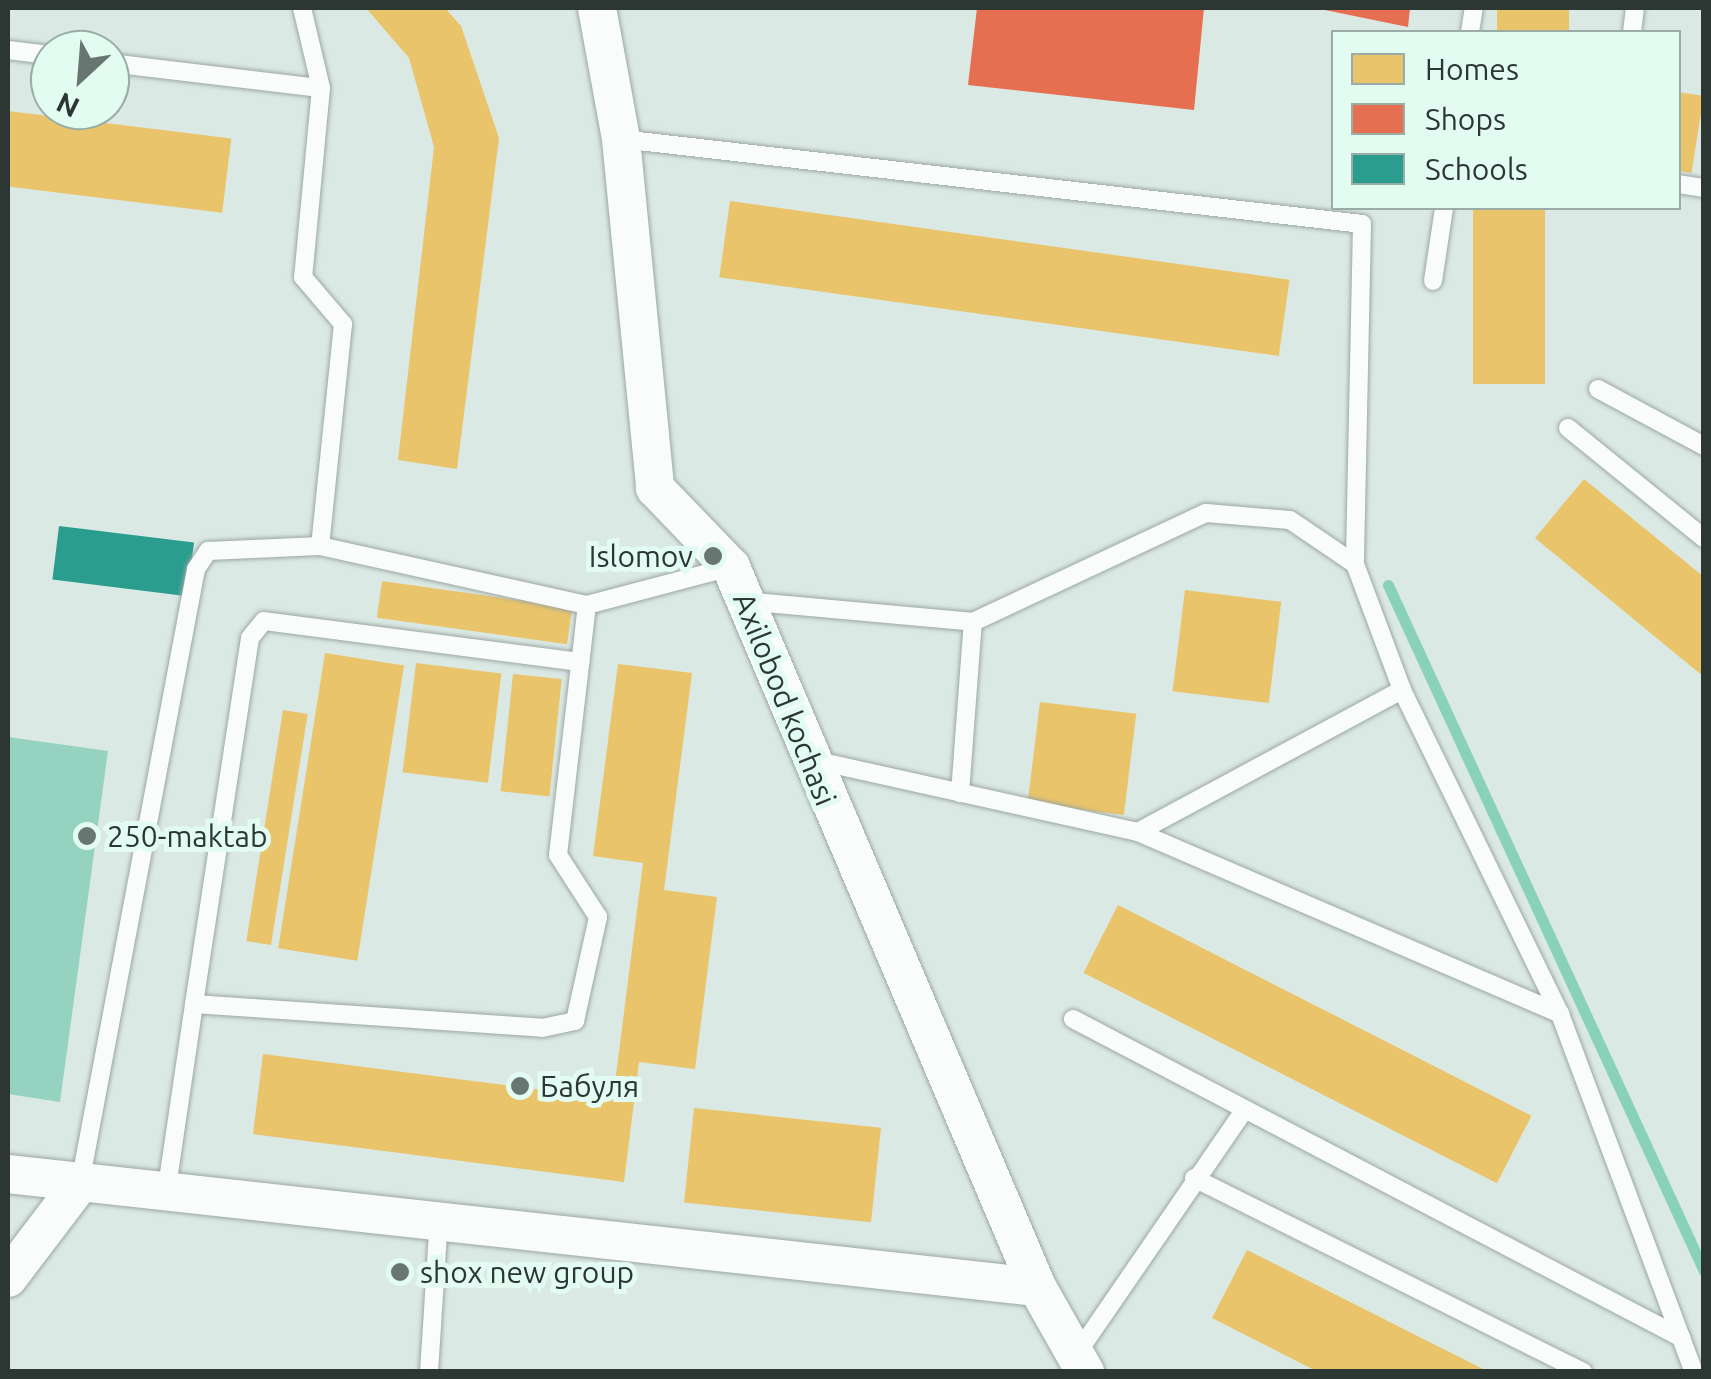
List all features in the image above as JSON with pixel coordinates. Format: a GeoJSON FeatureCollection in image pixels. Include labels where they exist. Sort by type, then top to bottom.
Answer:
{"type":"FeatureCollection","features":[{"type":"Feature","properties":{"kind":"street","name":"Axilobod kochasi"},"geometry":{"type":"LineString","coordinates":[[597,8],[622,139],[654,488],[738,584],[806,758],[1037,1287],[1080,1363]]}},
{"type":"Feature","properties":{"kind":"street"},"geometry":{"type":"LineString","coordinates":[[8,1174],[439,1216],[1037,1287]]}},
{"type":"Feature","properties":{"kind":"street"},"geometry":{"type":"LineString","coordinates":[[8,1278],[80,1183]]}},
{"type":"Feature","properties":{"kind":"lane"},"geometry":{"type":"LineString","coordinates":[[302,8],[321,88],[304,277],[342,324],[320,546]]}},
{"type":"Feature","properties":{"kind":"lane"},"geometry":{"type":"LineString","coordinates":[[130,65],[321,88]]}},
{"type":"Feature","properties":{"kind":"lane"},"geometry":{"type":"LineString","coordinates":[[622,139],[1362,224],[1355,564],[1402,690],[1560,1014],[1694,1372]]}},
{"type":"Feature","properties":{"kind":"lane"},"geometry":{"type":"LineString","coordinates":[[1433,281],[1444,210]]}},
{"type":"Feature","properties":{"kind":"lane"},"geometry":{"type":"LineString","coordinates":[[1598,389],[1704,446]]}},
{"type":"Feature","properties":{"kind":"lane"},"geometry":{"type":"LineString","coordinates":[[1568,428],[1704,538]]}},
{"type":"Feature","properties":{"kind":"lane"},"geometry":{"type":"LineString","coordinates":[[80,1183],[196,569],[208,551],[229,543],[320,546],[587,605],[738,584],[973,622],[1206,513],[1290,520],[1355,564]]}},
{"type":"Feature","properties":{"kind":"lane"},"geometry":{"type":"LineString","coordinates":[[194,1004],[542,1028],[575,1020],[598,917],[558,855],[587,605]]}},
{"type":"Feature","properties":{"kind":"lane"},"geometry":{"type":"LineString","coordinates":[[167,1187],[250,638],[264,622],[580,662]]}},
{"type":"Feature","properties":{"kind":"lane"},"geometry":{"type":"LineString","coordinates":[[960,792],[973,622]]}},
{"type":"Feature","properties":{"kind":"lane"},"geometry":{"type":"LineString","coordinates":[[1138,832],[1402,690]]}},
{"type":"Feature","properties":{"kind":"lane"},"geometry":{"type":"LineString","coordinates":[[806,758],[1138,832],[1560,1014]]}},
{"type":"Feature","properties":{"kind":"lane"},"geometry":{"type":"LineString","coordinates":[[1073,1019],[1682,1338]]}},
{"type":"Feature","properties":{"kind":"lane"},"geometry":{"type":"LineString","coordinates":[[1080,1363],[1194,1178],[1245,1110]]}},
{"type":"Feature","properties":{"kind":"lane"},"geometry":{"type":"LineString","coordinates":[[1194,1178],[1582,1372]]}},
{"type":"Feature","properties":{"kind":"lane"},"geometry":{"type":"LineString","coordinates":[[429,1372],[439,1216]]}},
{"type":"Feature","properties":{"kind":"green space"},"geometry":{"type":"Polygon","coordinates":[[[8,737],[108,751],[60,1102],[8,1094],[8,737]]]}},
{"type":"Feature","properties":{"kind":"building: Homes"},"geometry":{"type":"Polygon","coordinates":[[[366,8],[445,8],[461,26],[499,138],[457,469],[398,460],[434,147],[409,58],[366,8]]]}},
{"type":"Feature","properties":{"kind":"building: Homes"},"geometry":{"type":"Polygon","coordinates":[[[1497,8],[1569,8],[1569,30],[1497,30],[1497,8]]]}},
{"type":"Feature","properties":{"kind":"building: Homes"},"geometry":{"type":"Polygon","coordinates":[[[1681,92],[1704,96],[1691,173],[1681,171],[1681,92]]]}},
{"type":"Feature","properties":{"kind":"building: Homes"},"geometry":{"type":"Polygon","coordinates":[[[8,111],[30,114],[30,130],[130,130],[130,126],[231,138],[222,213],[8,187],[8,111]]]}},
{"type":"Feature","properties":{"kind":"building: Homes"},"geometry":{"type":"Polygon","coordinates":[[[730,201],[1290,280],[1279,356],[719,277],[730,201]]]}},
{"type":"Feature","properties":{"kind":"building: Homes"},"geometry":{"type":"Polygon","coordinates":[[[1473,210],[1545,210],[1545,384],[1473,384],[1473,210]]]}},
{"type":"Feature","properties":{"kind":"building: Homes"},"geometry":{"type":"Polygon","coordinates":[[[1584,479],[1704,577],[1704,677],[1535,538],[1584,479]]]}},
{"type":"Feature","properties":{"kind":"building: Homes"},"geometry":{"type":"Polygon","coordinates":[[[382,581],[572,608],[567,644],[377,618],[382,581]]]}},
{"type":"Feature","properties":{"kind":"building: Homes"},"geometry":{"type":"Polygon","coordinates":[[[1185,590],[1281,602],[1269,703],[1173,691],[1185,590]]]}},
{"type":"Feature","properties":{"kind":"building: Homes"},"geometry":{"type":"Polygon","coordinates":[[[325,653],[404,666],[357,961],[278,948],[325,653]]]}},
{"type":"Feature","properties":{"kind":"building: Homes"},"geometry":{"type":"Polygon","coordinates":[[[416,663],[501,673],[488,783],[403,772],[416,663]]]}},
{"type":"Feature","properties":{"kind":"building: Homes"},"geometry":{"type":"Polygon","coordinates":[[[618,664],[692,673],[664,890],[717,897],[695,1069],[639,1062],[624,1182],[253,1134],[263,1054],[613,1099],[643,863],[593,856],[618,664]]]}},
{"type":"Feature","properties":{"kind":"building: Homes"},"geometry":{"type":"Polygon","coordinates":[[[513,674],[562,679],[549,796],[501,791],[513,674]]]}},
{"type":"Feature","properties":{"kind":"building: Homes"},"geometry":{"type":"Polygon","coordinates":[[[1040,702],[1136,714],[1124,815],[1028,803],[1040,702]]]}},
{"type":"Feature","properties":{"kind":"building: Homes"},"geometry":{"type":"Polygon","coordinates":[[[283,710],[308,714],[271,945],[246,941],[283,710]]]}},
{"type":"Feature","properties":{"kind":"building: Homes"},"geometry":{"type":"Polygon","coordinates":[[[1118,905],[1531,1116],[1497,1183],[1083,973],[1118,905]]]}},
{"type":"Feature","properties":{"kind":"building: Homes"},"geometry":{"type":"Polygon","coordinates":[[[694,1108],[881,1128],[871,1222],[684,1202],[694,1108]]]}},
{"type":"Feature","properties":{"kind":"building: Homes"},"geometry":{"type":"Polygon","coordinates":[[[1247,1250],[1489,1372],[1318,1372],[1212,1318],[1247,1250]]]}},
{"type":"Feature","properties":{"kind":"building: Shops"},"geometry":{"type":"Polygon","coordinates":[[[977,8],[1204,8],[1194,110],[968,85],[977,8]]]}},
{"type":"Feature","properties":{"kind":"building: Shops"},"geometry":{"type":"Polygon","coordinates":[[[1315,8],[1410,8],[1408,27],[1315,8]]]}},
{"type":"Feature","properties":{"kind":"building: Schools"},"geometry":{"type":"Polygon","coordinates":[[[59,526],[194,543],[187,596],[52,580],[59,526]]]}},
{"type":"Feature","properties":{"kind":"waterway"},"geometry":{"type":"LineString","coordinates":[[1388,585],[1704,1271]]}},
{"type":"Feature","properties":{"kind":"place","name":"Islomov"},"geometry":{"type":"Point","coordinates":[713,556]}},
{"type":"Feature","properties":{"kind":"place","name":"250-maktab"},"geometry":{"type":"Point","coordinates":[87,836]}},
{"type":"Feature","properties":{"kind":"place","name":"Бабуля"},"geometry":{"type":"Point","coordinates":[520,1086]}},
{"type":"Feature","properties":{"kind":"place","name":"shox new group"},"geometry":{"type":"Point","coordinates":[400,1272]}}]}
